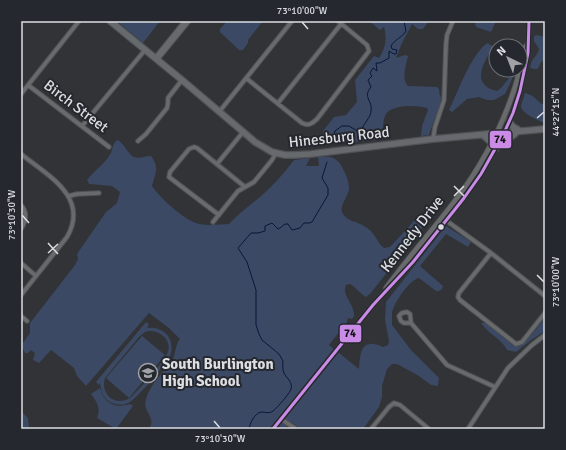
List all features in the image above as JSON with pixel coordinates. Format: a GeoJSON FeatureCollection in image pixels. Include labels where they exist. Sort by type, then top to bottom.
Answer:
{"type":"FeatureCollection","features":[{"type":"Feature","properties":{"kind":"main road","name":"Hinesburg Road"},"geometry":{"type":"LineString","coordinates":[[110,21],[258,145],[276,153],[290,155],[311,154],[433,139],[545,129]]}},
{"type":"Feature","properties":{"kind":"main road","name":"Kennedy Drive"},"geometry":{"type":"LineString","coordinates":[[373,305],[412,262],[446,220],[481,174],[496,148],[504,133],[519,96],[525,74],[528,53],[529,21]]}},
{"type":"Feature","properties":{"kind":"main road","name":"Kennedy Drive"},"geometry":{"type":"LineString","coordinates":[[527,38],[528,32]]}},
{"type":"Feature","properties":{"kind":"main road","name":"Kennedy Drive"},"geometry":{"type":"LineString","coordinates":[[273,429],[373,305],[407,258],[472,177],[496,134],[510,101],[517,78]]}},
{"type":"Feature","properties":{"kind":"main road"},"geometry":{"type":"LineString","coordinates":[[496,148],[519,131],[512,126],[509,121]]}},
{"type":"Feature","properties":{"kind":"main road"},"geometry":{"type":"LineString","coordinates":[[483,135],[492,142]]}},
{"type":"Feature","properties":{"kind":"street"},"geometry":{"type":"LineString","coordinates":[[21,94],[79,21]]}},
{"type":"Feature","properties":{"kind":"street"},"geometry":{"type":"LineString","coordinates":[[156,59],[185,21]]}},
{"type":"Feature","properties":{"kind":"street"},"geometry":{"type":"LineString","coordinates":[[156,59],[189,21]]}},
{"type":"Feature","properties":{"kind":"street"},"geometry":{"type":"LineString","coordinates":[[219,112],[292,21]]}},
{"type":"Feature","properties":{"kind":"street"},"geometry":{"type":"LineString","coordinates":[[433,139],[435,127],[444,100],[446,40],[453,21]]}},
{"type":"Feature","properties":{"kind":"street"},"geometry":{"type":"LineString","coordinates":[[246,78],[303,124],[312,124],[367,55],[369,49],[366,43],[340,22],[278,103]]}},
{"type":"Feature","properties":{"kind":"street"},"geometry":{"type":"LineString","coordinates":[[82,126],[145,50]]}},
{"type":"Feature","properties":{"kind":"street"},"geometry":{"type":"LineString","coordinates":[[138,141],[146,134],[166,108],[168,98],[182,80]]}},
{"type":"Feature","properties":{"kind":"street","name":"Birch Street"},"geometry":{"type":"LineString","coordinates":[[28,85],[109,146]]}},
{"type":"Feature","properties":{"kind":"street"},"geometry":{"type":"LineString","coordinates":[[217,164],[243,132]]}},
{"type":"Feature","properties":{"kind":"street"},"geometry":{"type":"LineString","coordinates":[[219,215],[171,179],[169,175],[189,149],[194,147],[245,187]]}},
{"type":"Feature","properties":{"kind":"street"},"geometry":{"type":"LineString","coordinates":[[213,222],[237,192],[254,182],[276,153]]}},
{"type":"Feature","properties":{"kind":"street"},"geometry":{"type":"LineString","coordinates":[[21,154],[57,182],[69,196],[73,214],[71,230],[65,240],[21,295]]}},
{"type":"Feature","properties":{"kind":"street"},"geometry":{"type":"LineString","coordinates":[[69,196],[99,193]]}},
{"type":"Feature","properties":{"kind":"street"},"geometry":{"type":"LineString","coordinates":[[21,205],[25,211],[26,217],[21,230]]}},
{"type":"Feature","properties":{"kind":"street"},"geometry":{"type":"LineString","coordinates":[[441,216],[545,296]]}},
{"type":"Feature","properties":{"kind":"street"},"geometry":{"type":"LineString","coordinates":[[491,253],[459,293],[458,298],[516,344],[522,342],[545,313]]}},
{"type":"Feature","properties":{"kind":"street"},"geometry":{"type":"LineString","coordinates":[[21,263],[36,276]]}},
{"type":"Feature","properties":{"kind":"street"},"geometry":{"type":"LineString","coordinates":[[21,316],[27,321]]}},
{"type":"Feature","properties":{"kind":"street"},"geometry":{"type":"LineString","coordinates":[[411,323],[447,366],[495,388]]}},
{"type":"Feature","properties":{"kind":"street"},"geometry":{"type":"LineString","coordinates":[[468,429],[512,363],[545,335]]}},
{"type":"Feature","properties":{"kind":"street"},"geometry":{"type":"LineString","coordinates":[[371,429],[394,403],[400,405],[430,429]]}},
{"type":"Feature","properties":{"kind":"street"},"geometry":{"type":"LineString","coordinates":[[281,419],[296,429]]}},
{"type":"Feature","properties":{"kind":"shaded area"},"geometry":{"type":"Polygon","coordinates":[[[117,21],[160,21],[143,43],[117,21]]]}},
{"type":"Feature","properties":{"kind":"shaded area"},"geometry":{"type":"Polygon","coordinates":[[[227,21],[263,21],[248,40],[248,43],[243,50],[239,50],[220,32],[220,29],[227,21]]]}},
{"type":"Feature","properties":{"kind":"shaded area"},"geometry":{"type":"Polygon","coordinates":[[[369,21],[429,21],[423,29],[418,29],[412,24],[396,58],[405,55],[408,56],[404,76],[408,86],[437,87],[439,89],[441,101],[429,135],[421,136],[422,126],[428,110],[427,108],[404,106],[397,107],[388,112],[385,116],[378,140],[344,143],[335,138],[326,138],[323,136],[323,131],[334,117],[346,115],[357,102],[355,80],[374,56],[379,58],[383,50],[386,39],[384,27],[380,30],[369,21]]]}},
{"type":"Feature","properties":{"kind":"shaded area"},"geometry":{"type":"Polygon","coordinates":[[[477,21],[496,21],[491,32],[476,27],[475,24],[477,21]]]}},
{"type":"Feature","properties":{"kind":"shaded area"},"geometry":{"type":"Polygon","coordinates":[[[537,35],[545,37],[545,60],[541,62],[537,69],[533,69],[530,67],[539,49],[534,41],[534,36],[537,35]]]}},
{"type":"Feature","properties":{"kind":"shaded area"},"geometry":{"type":"Polygon","coordinates":[[[488,44],[488,56],[483,65],[481,76],[485,85],[490,89],[497,91],[509,78],[513,78],[505,94],[494,100],[487,100],[479,97],[467,99],[452,112],[449,110],[465,75],[481,49],[488,44]]]}},
{"type":"Feature","properties":{"kind":"shaded area"},"geometry":{"type":"Polygon","coordinates":[[[525,93],[533,96],[542,104],[545,104],[545,123],[531,116],[522,109],[521,106],[525,93]]]}},
{"type":"Feature","properties":{"kind":"shaded area"},"geometry":{"type":"Polygon","coordinates":[[[118,140],[136,158],[151,156],[156,167],[152,186],[174,209],[188,219],[200,224],[229,224],[260,197],[282,175],[294,160],[310,158],[306,166],[319,166],[318,157],[323,156],[331,157],[337,160],[347,177],[349,189],[342,205],[343,214],[347,219],[368,228],[384,248],[390,247],[414,221],[418,219],[422,220],[422,228],[370,294],[366,297],[352,285],[346,285],[345,293],[354,312],[354,316],[352,319],[348,318],[347,322],[329,345],[359,369],[362,350],[366,345],[375,344],[383,347],[388,345],[389,341],[385,320],[386,302],[446,226],[471,242],[468,247],[446,234],[420,266],[443,286],[442,289],[436,291],[419,278],[411,283],[403,292],[392,312],[392,325],[411,350],[439,378],[438,386],[431,385],[419,376],[397,364],[392,364],[387,369],[382,386],[382,397],[379,407],[363,429],[301,429],[291,422],[284,429],[149,429],[151,425],[151,417],[146,408],[146,399],[154,383],[173,359],[180,339],[169,328],[149,313],[86,386],[77,376],[74,368],[51,350],[39,363],[33,360],[35,353],[31,350],[28,353],[25,353],[23,349],[23,343],[30,333],[30,323],[75,265],[78,259],[77,254],[106,212],[117,203],[120,192],[112,186],[89,184],[87,180],[111,154],[114,143],[118,140]]]}},
{"type":"Feature","properties":{"kind":"shaded area"},"geometry":{"type":"Polygon","coordinates":[[[545,318],[545,331],[516,352],[507,350],[505,346],[481,323],[485,323],[514,346],[518,346],[535,331],[545,318]]]}},
{"type":"Feature","properties":{"kind":"shaded area"},"geometry":{"type":"Polygon","coordinates":[[[146,322],[149,324],[147,328],[159,329],[163,331],[170,339],[170,356],[144,389],[128,403],[119,405],[110,402],[103,394],[100,383],[99,385],[96,382],[146,322]],[[154,331],[145,332],[139,337],[105,378],[104,384],[107,394],[114,400],[119,401],[130,398],[150,377],[165,358],[169,345],[162,335],[154,331]]]}},
{"type":"Feature","properties":{"kind":"shaded area"},"geometry":{"type":"Polygon","coordinates":[[[142,336],[165,355],[129,398],[106,378],[142,336]]]}},
{"type":"Feature","properties":{"kind":"shaded area"},"geometry":{"type":"Polygon","coordinates":[[[100,388],[104,398],[111,404],[120,406],[130,404],[133,406],[116,429],[97,418],[99,411],[98,405],[91,394],[100,388]]]}},
{"type":"Feature","properties":{"kind":"shaded area"},"geometry":{"type":"Polygon","coordinates":[[[21,411],[28,418],[29,429],[21,429],[21,411]]]}},
{"type":"Feature","properties":{"kind":"waterway"},"geometry":{"type":"LineString","coordinates":[[331,143],[335,131],[342,126],[349,126],[357,131],[362,129],[369,118],[371,113],[371,104],[367,94],[371,87],[368,80],[372,76],[370,73],[373,68],[377,71],[376,63],[380,63],[389,58],[389,51],[396,54],[397,50],[392,49],[391,46],[406,31],[404,21]]}},
{"type":"Feature","properties":{"kind":"waterway"},"geometry":{"type":"LineString","coordinates":[[249,429],[254,417],[261,412],[272,412],[286,397],[291,387],[290,382],[283,372],[283,361],[279,354],[262,340],[259,334],[256,325],[256,290],[247,262],[238,248],[251,233],[265,231],[265,226],[272,223],[278,229],[285,224],[288,224],[292,230],[300,228],[304,223],[312,222],[328,195],[328,188],[322,178],[327,162]]}},
{"type":"Feature","properties":{"kind":"transit line","name":"74"},"geometry":{"type":"LineString","coordinates":[[273,429],[373,305],[413,262],[464,198],[481,174],[504,133],[513,113],[520,91],[528,53],[529,21]]}},
{"type":"Feature","properties":{"kind":"place","name":"South Burlington High School"},"geometry":{"type":"Point","coordinates":[148,373]}}]}
